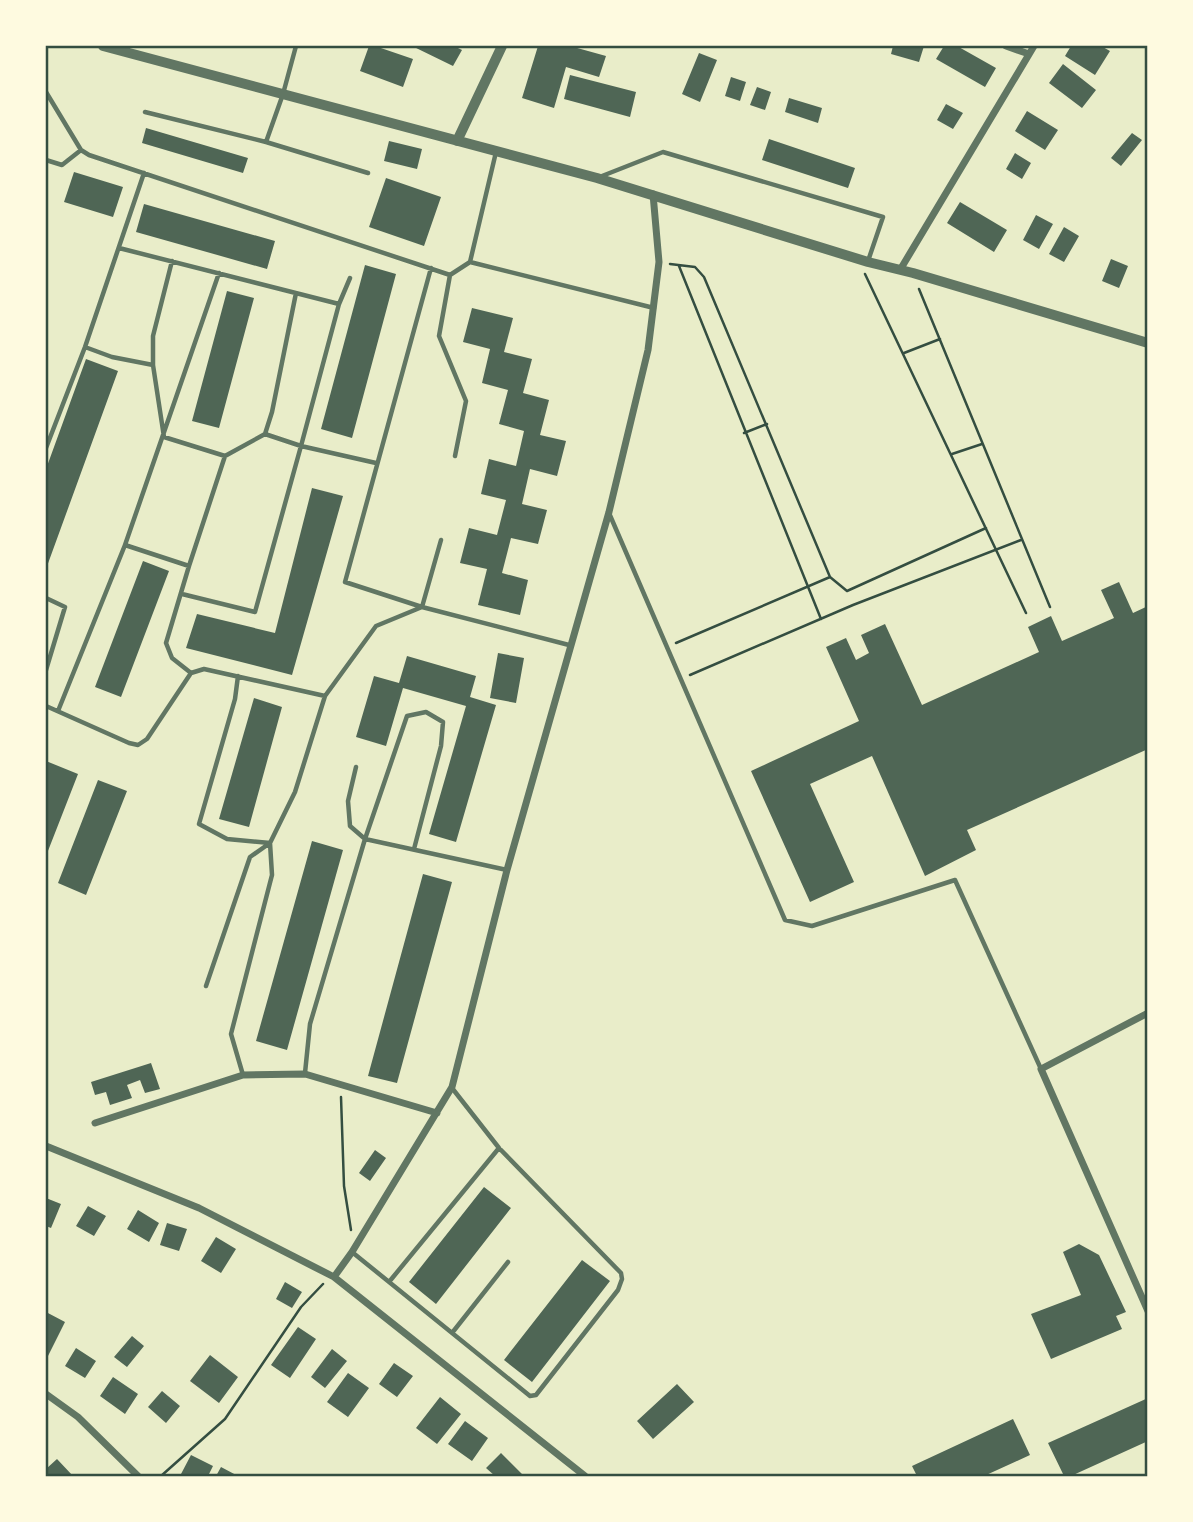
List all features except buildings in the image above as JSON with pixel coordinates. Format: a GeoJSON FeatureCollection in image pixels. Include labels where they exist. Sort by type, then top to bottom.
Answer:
{"type":"FeatureCollection","features":[{"type":"Feature","properties":{"kind":"street"},"geometry":{"type":"LineString","coordinates":[[103,46],[597,178],[863,260],[1147,343]]}},
{"type":"Feature","properties":{"kind":"street"},"geometry":{"type":"LineString","coordinates":[[457,141],[502,46]]}},
{"type":"Feature","properties":{"kind":"street"},"geometry":{"type":"LineString","coordinates":[[1006,46],[1029,54]]}},
{"type":"Feature","properties":{"kind":"street"},"geometry":{"type":"LineString","coordinates":[[900,270],[1034,46]]}},
{"type":"Feature","properties":{"kind":"street"},"geometry":{"type":"LineString","coordinates":[[334,1277],[352,1252],[452,1087],[507,870],[609,512],[648,350],[659,262],[653,194]]}},
{"type":"Feature","properties":{"kind":"street"},"geometry":{"type":"LineString","coordinates":[[1147,1013],[1041,1069],[1147,1311]]}},
{"type":"Feature","properties":{"kind":"street"},"geometry":{"type":"LineString","coordinates":[[95,1123],[243,1075],[305,1074],[437,1113]]}},
{"type":"Feature","properties":{"kind":"street"},"geometry":{"type":"LineString","coordinates":[[46,1146],[200,1208],[334,1277],[585,1476]]}},
{"type":"Feature","properties":{"kind":"street"},"geometry":{"type":"LineString","coordinates":[[46,1394],[78,1418],[138,1476]]}},
{"type":"Feature","properties":{"kind":"lane"},"geometry":{"type":"LineString","coordinates":[[266,142],[296,46]]}},
{"type":"Feature","properties":{"kind":"lane"},"geometry":{"type":"LineString","coordinates":[[46,92],[81,150],[89,155],[450,275]]}},
{"type":"Feature","properties":{"kind":"lane"},"geometry":{"type":"LineString","coordinates":[[145,112],[266,142],[368,173]]}},
{"type":"Feature","properties":{"kind":"lane"},"geometry":{"type":"LineString","coordinates":[[46,160],[62,166],[81,150]]}},
{"type":"Feature","properties":{"kind":"lane"},"geometry":{"type":"LineString","coordinates":[[455,456],[466,401],[439,336],[450,275],[470,262],[496,151]]}},
{"type":"Feature","properties":{"kind":"lane"},"geometry":{"type":"LineString","coordinates":[[597,178],[663,152],[883,217],[863,260]]}},
{"type":"Feature","properties":{"kind":"lane"},"geometry":{"type":"LineString","coordinates":[[46,448],[85,346],[144,173]]}},
{"type":"Feature","properties":{"kind":"lane"},"geometry":{"type":"LineString","coordinates":[[118,248],[339,304]]}},
{"type":"Feature","properties":{"kind":"lane"},"geometry":{"type":"LineString","coordinates":[[164,437],[153,365],[153,336],[172,261]]}},
{"type":"Feature","properties":{"kind":"lane"},"geometry":{"type":"LineString","coordinates":[[470,262],[654,309]]}},
{"type":"Feature","properties":{"kind":"lane"},"geometry":{"type":"LineString","coordinates":[[431,268],[345,582],[422,607],[569,645]]}},
{"type":"Feature","properties":{"kind":"lane"},"geometry":{"type":"LineString","coordinates":[[58,711],[125,545],[219,274]]}},
{"type":"Feature","properties":{"kind":"lane"},"geometry":{"type":"LineString","coordinates":[[182,594],[255,612],[339,304],[350,278]]}},
{"type":"Feature","properties":{"kind":"lane"},"geometry":{"type":"LineString","coordinates":[[191,673],[173,658],[166,643],[225,456],[265,434],[272,412],[296,293]]}},
{"type":"Feature","properties":{"kind":"lane"},"geometry":{"type":"LineString","coordinates":[[85,346],[112,357],[153,365]]}},
{"type":"Feature","properties":{"kind":"lane"},"geometry":{"type":"LineString","coordinates":[[265,434],[301,446],[376,463]]}},
{"type":"Feature","properties":{"kind":"lane"},"geometry":{"type":"LineString","coordinates":[[164,437],[225,456]]}},
{"type":"Feature","properties":{"kind":"lane"},"geometry":{"type":"LineString","coordinates":[[609,512],[785,920],[812,926],[955,880],[1041,1069]]}},
{"type":"Feature","properties":{"kind":"lane"},"geometry":{"type":"LineString","coordinates":[[422,607],[442,540]]}},
{"type":"Feature","properties":{"kind":"lane"},"geometry":{"type":"LineString","coordinates":[[125,545],[189,566]]}},
{"type":"Feature","properties":{"kind":"lane"},"geometry":{"type":"LineString","coordinates":[[46,598],[65,607],[46,670]]}},
{"type":"Feature","properties":{"kind":"lane"},"geometry":{"type":"LineString","coordinates":[[206,986],[250,857],[270,843],[295,792],[325,696],[376,626],[422,607]]}},
{"type":"Feature","properties":{"kind":"lane"},"geometry":{"type":"LineString","coordinates":[[46,706],[129,743],[138,744],[147,740],[191,673],[204,669],[325,696]]}},
{"type":"Feature","properties":{"kind":"lane"},"geometry":{"type":"LineString","coordinates":[[238,676],[235,699],[199,824],[227,839],[270,843]]}},
{"type":"Feature","properties":{"kind":"lane"},"geometry":{"type":"LineString","coordinates":[[305,1074],[310,1024],[365,839],[407,716],[426,712],[443,722],[441,746],[414,849]]}},
{"type":"Feature","properties":{"kind":"lane"},"geometry":{"type":"LineString","coordinates":[[356,767],[348,801],[350,826],[365,839],[507,870]]}},
{"type":"Feature","properties":{"kind":"lane"},"geometry":{"type":"LineString","coordinates":[[243,1075],[231,1034],[272,876],[270,843]]}},
{"type":"Feature","properties":{"kind":"lane"},"geometry":{"type":"LineString","coordinates":[[352,1252],[530,1396],[536,1395],[618,1290],[621,1273],[499,1148],[452,1087]]}},
{"type":"Feature","properties":{"kind":"lane"},"geometry":{"type":"LineString","coordinates":[[390,1282],[499,1148]]}},
{"type":"Feature","properties":{"kind":"lane"},"geometry":{"type":"LineString","coordinates":[[452,1333],[508,1262]]}},
{"type":"Feature","properties":{"kind":"path"},"geometry":{"type":"LineString","coordinates":[[863,260],[1026,613]]}},
{"type":"Feature","properties":{"kind":"path"},"geometry":{"type":"LineString","coordinates":[[659,262],[695,267],[704,277],[830,577],[847,591],[986,528]]}},
{"type":"Feature","properties":{"kind":"path"},"geometry":{"type":"LineString","coordinates":[[678,266],[821,619]]}},
{"type":"Feature","properties":{"kind":"path"},"geometry":{"type":"LineString","coordinates":[[913,273],[1050,607]]}},
{"type":"Feature","properties":{"kind":"path"},"geometry":{"type":"LineString","coordinates":[[904,353],[940,339]]}},
{"type":"Feature","properties":{"kind":"path"},"geometry":{"type":"LineString","coordinates":[[744,433],[767,424]]}},
{"type":"Feature","properties":{"kind":"path"},"geometry":{"type":"LineString","coordinates":[[952,455],[982,444]]}},
{"type":"Feature","properties":{"kind":"path"},"geometry":{"type":"LineString","coordinates":[[685,665],[690,676],[821,619],[1021,540]]}},
{"type":"Feature","properties":{"kind":"path"},"geometry":{"type":"LineString","coordinates":[[681,653],[676,642],[830,577]]}},
{"type":"Feature","properties":{"kind":"path"},"geometry":{"type":"LineString","coordinates":[[342,1084],[342,1151],[352,1252]]}},
{"type":"Feature","properties":{"kind":"path"},"geometry":{"type":"LineString","coordinates":[[161,1476],[225,1419],[301,1307],[317,1288],[334,1277]]}}]}
